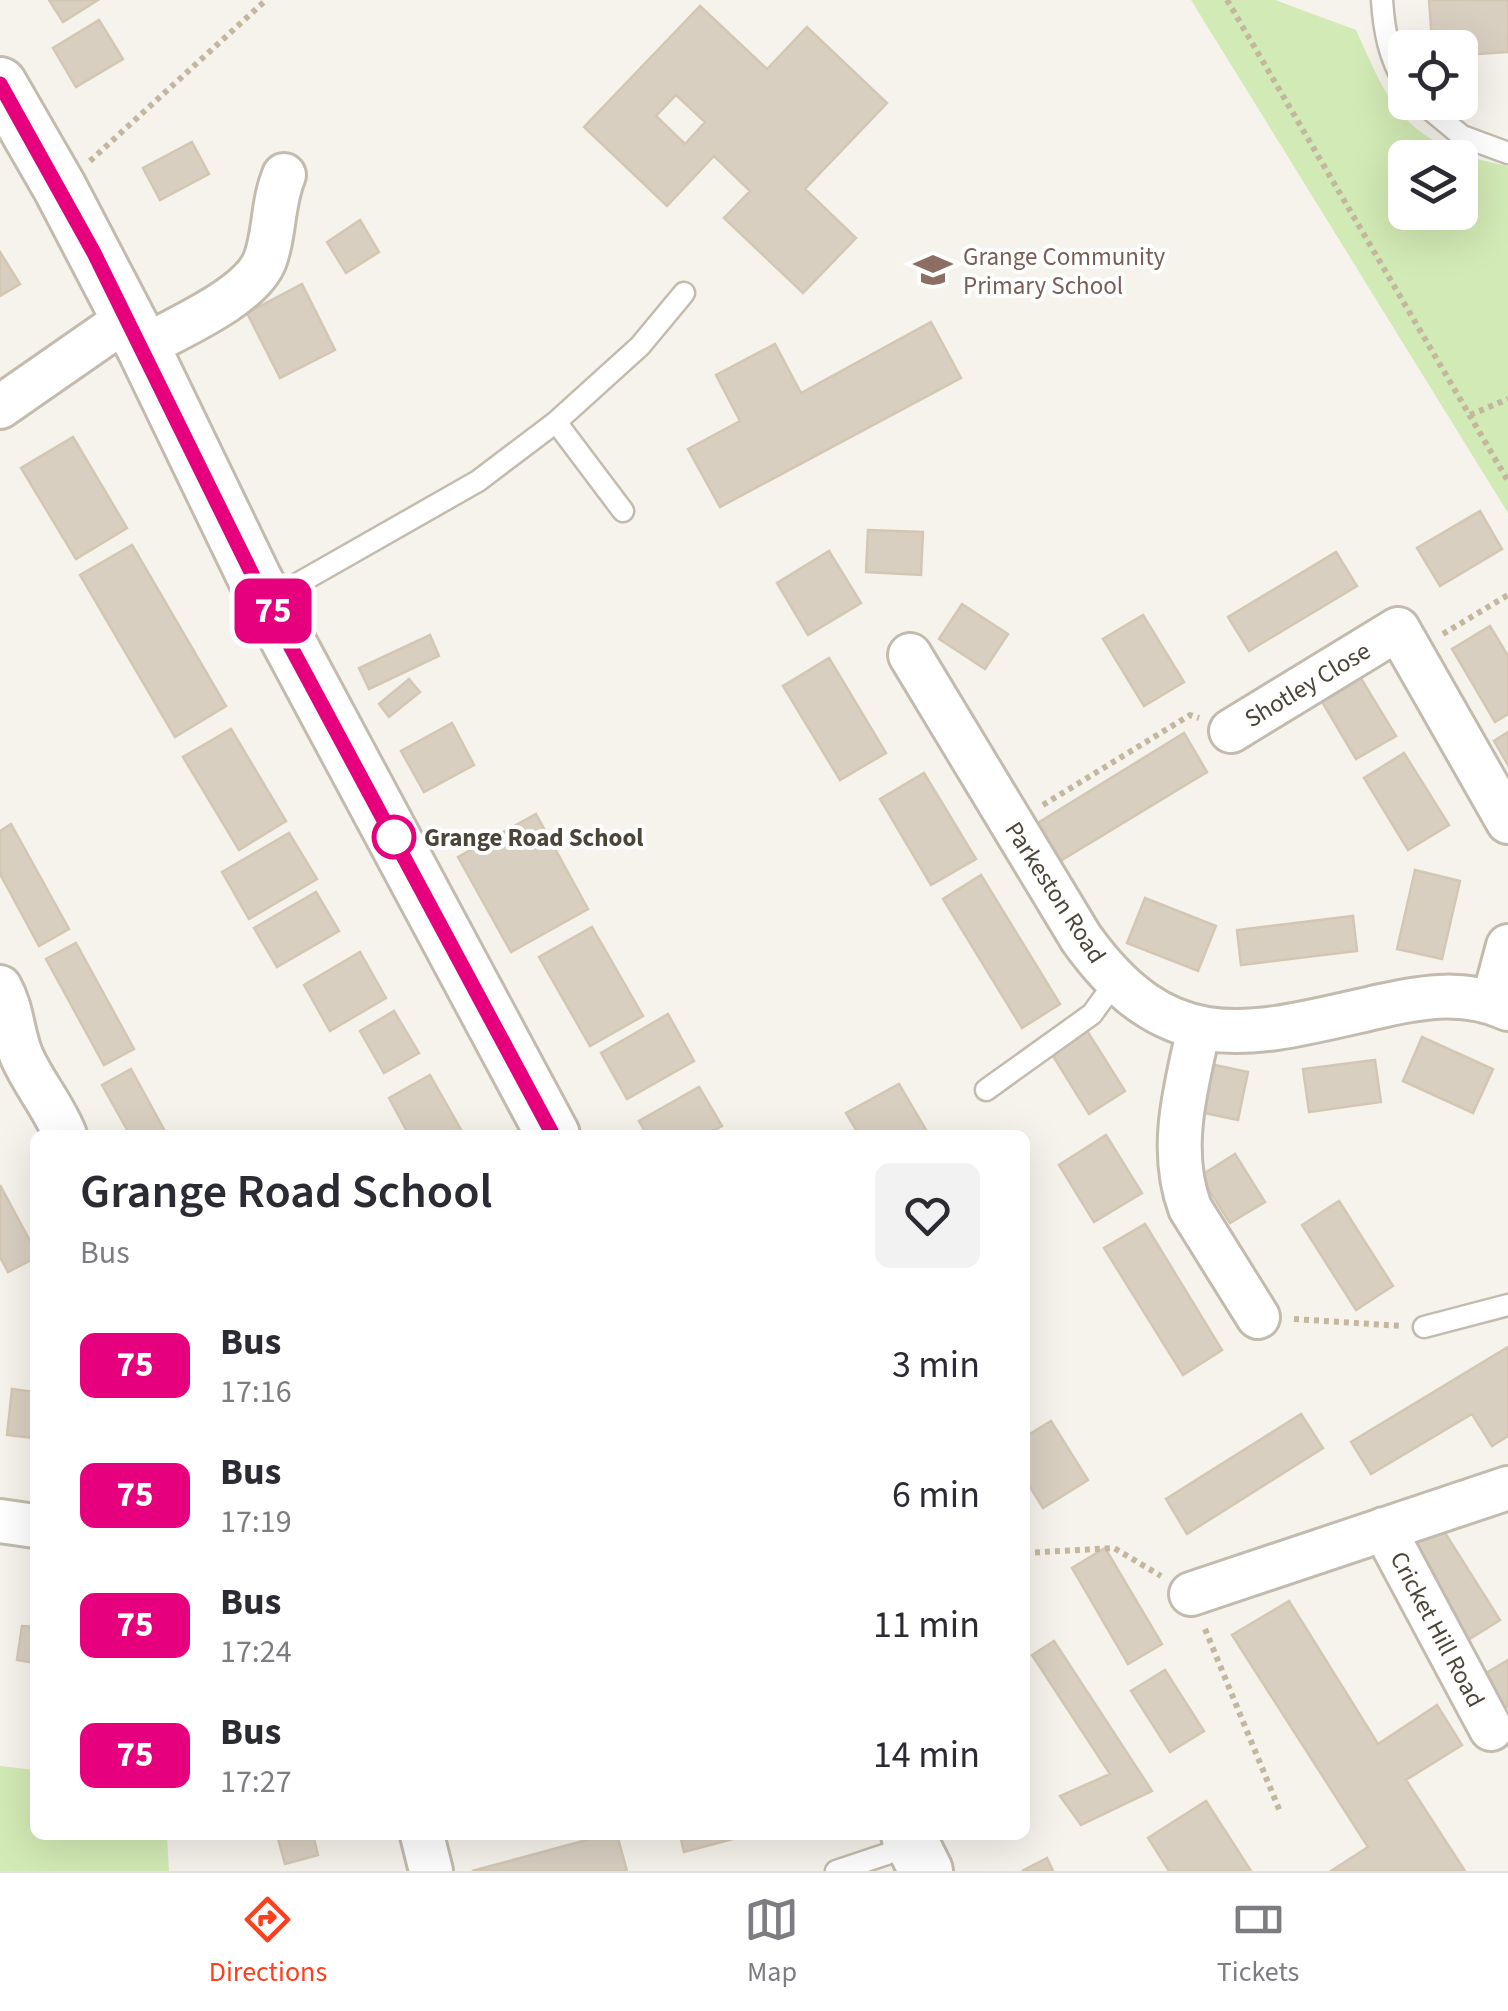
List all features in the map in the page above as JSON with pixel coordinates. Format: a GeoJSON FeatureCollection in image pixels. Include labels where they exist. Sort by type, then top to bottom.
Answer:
{"type":"FeatureCollection","features":[{"type":"Feature","properties":{"kind":"street"},"geometry":{"type":"LineString","coordinates":[[0,84],[136,332],[267,601],[549,1130]]}},
{"type":"Feature","properties":{"kind":"street"},"geometry":{"type":"LineString","coordinates":[[0,407],[136,332],[224,302],[254,277],[265,261],[284,175]]}},
{"type":"Feature","properties":{"kind":"street","name":"Shotley Close"},"geometry":{"type":"LineString","coordinates":[[1231,731],[1398,629],[1508,822]]}},
{"type":"Feature","properties":{"kind":"street","name":"Parkeston Road"},"geometry":{"type":"LineString","coordinates":[[910,655],[1064,914],[1097,961],[1116,980],[1161,1012],[1199,1028],[1230,1033],[1261,1031],[1439,996],[1476,997],[1500,1006]]}},
{"type":"Feature","properties":{"kind":"street"},"geometry":{"type":"LineString","coordinates":[[1500,1006],[1508,946]]}},
{"type":"Feature","properties":{"kind":"street"},"geometry":{"type":"LineString","coordinates":[[0,987],[12,1012],[23,1060],[19,1074],[54,1108],[63,1130]]}},
{"type":"Feature","properties":{"kind":"street"},"geometry":{"type":"LineString","coordinates":[[1199,1028],[1180,1130],[1184,1191],[1190,1208],[1258,1317]]}},
{"type":"Feature","properties":{"kind":"street","name":"Cricket Hill Road"},"geometry":{"type":"LineString","coordinates":[[1190,1594],[1508,1488]]}},
{"type":"Feature","properties":{"kind":"street"},"geometry":{"type":"LineString","coordinates":[[0,1522],[30,1525]]}},
{"type":"Feature","properties":{"kind":"street","name":"Cricket Hill Road"},"geometry":{"type":"LineString","coordinates":[[1384,1529],[1491,1729]]}},
{"type":"Feature","properties":{"kind":"street"},"geometry":{"type":"LineString","coordinates":[[423,1840],[432,1871]]}},
{"type":"Feature","properties":{"kind":"lane"},"geometry":{"type":"LineString","coordinates":[[1382,0],[1388,47]]}},
{"type":"Feature","properties":{"kind":"lane"},"geometry":{"type":"LineString","coordinates":[[1443,120],[1462,136],[1508,153]]}},
{"type":"Feature","properties":{"kind":"lane"},"geometry":{"type":"LineString","coordinates":[[267,601],[478,481],[556,422],[640,346],[684,293]]}},
{"type":"Feature","properties":{"kind":"lane"},"geometry":{"type":"LineString","coordinates":[[556,422],[623,510]]}},
{"type":"Feature","properties":{"kind":"lane"},"geometry":{"type":"LineString","coordinates":[[986,1090],[1092,1014],[1116,980]]}},
{"type":"Feature","properties":{"kind":"lane"},"geometry":{"type":"LineString","coordinates":[[1424,1327],[1508,1305]]}},
{"type":"Feature","properties":{"kind":"lane"},"geometry":{"type":"LineString","coordinates":[[836,1871],[915,1848]]}},
{"type":"Feature","properties":{"kind":"path"},"geometry":{"type":"LineString","coordinates":[[60,188],[266,0]]}},
{"type":"Feature","properties":{"kind":"path"},"geometry":{"type":"LineString","coordinates":[[1227,0],[1508,481]]}},
{"type":"Feature","properties":{"kind":"path"},"geometry":{"type":"LineString","coordinates":[[1470,416],[1508,399]]}},
{"type":"Feature","properties":{"kind":"path"},"geometry":{"type":"LineString","coordinates":[[1412,652],[1508,594]]}},
{"type":"Feature","properties":{"kind":"path"},"geometry":{"type":"LineString","coordinates":[[1012,824],[1190,715],[1231,731]]}},
{"type":"Feature","properties":{"kind":"path"},"geometry":{"type":"LineString","coordinates":[[1258,1317],[1424,1327]]}},
{"type":"Feature","properties":{"kind":"path"},"geometry":{"type":"LineString","coordinates":[[1030,1553],[1114,1548],[1190,1594],[1281,1814]]}},
{"type":"Feature","properties":{"kind":"green space"},"geometry":{"type":"Polygon","coordinates":[[[1191,0],[1275,0],[1356,30],[1388,95],[1388,120],[1407,120],[1435,140],[1388,140],[1388,230],[1478,230],[1478,159],[1508,166],[1508,513],[1191,0]]]}},
{"type":"Feature","properties":{"kind":"green space"},"geometry":{"type":"Polygon","coordinates":[[[0,1766],[30,1769],[30,1840],[167,1840],[169,1871],[0,1871],[0,1766]]]}},
{"type":"Feature","properties":{"kind":"building"},"geometry":{"type":"Polygon","coordinates":[[[49,0],[98,0],[63,22],[49,0]]]}},
{"type":"Feature","properties":{"kind":"building"},"geometry":{"type":"Polygon","coordinates":[[[1429,0],[1508,0],[1508,52],[1478,54],[1478,30],[1431,30],[1429,0]]]}},
{"type":"Feature","properties":{"kind":"building"},"geometry":{"type":"Polygon","coordinates":[[[700,6],[767,69],[807,27],[887,103],[805,189],[856,238],[803,293],[724,218],[750,191],[714,156],[667,206],[584,127],[700,6]],[[676,95],[656,116],[685,144],[705,122],[676,95]]]}},
{"type":"Feature","properties":{"kind":"building"},"geometry":{"type":"Polygon","coordinates":[[[99,20],[123,59],[76,87],[53,48],[99,20]]]}},
{"type":"Feature","properties":{"kind":"building"},"geometry":{"type":"Polygon","coordinates":[[[192,142],[209,174],[160,200],[143,168],[192,142]]]}},
{"type":"Feature","properties":{"kind":"building"},"geometry":{"type":"Polygon","coordinates":[[[360,220],[379,252],[346,273],[327,242],[360,220]]]}},
{"type":"Feature","properties":{"kind":"building"},"geometry":{"type":"Polygon","coordinates":[[[0,252],[20,284],[0,296],[0,252]]]}},
{"type":"Feature","properties":{"kind":"building"},"geometry":{"type":"Polygon","coordinates":[[[302,284],[335,350],[280,378],[247,313],[302,284]]]}},
{"type":"Feature","properties":{"kind":"building"},"geometry":{"type":"Polygon","coordinates":[[[931,322],[961,378],[720,507],[688,449],[740,421],[716,375],[775,344],[801,393],[931,322]]]}},
{"type":"Feature","properties":{"kind":"building"},"geometry":{"type":"Polygon","coordinates":[[[73,437],[127,528],[76,559],[21,468],[73,437]]]}},
{"type":"Feature","properties":{"kind":"building"},"geometry":{"type":"Polygon","coordinates":[[[1480,511],[1502,549],[1440,586],[1417,548],[1480,511]]]}},
{"type":"Feature","properties":{"kind":"building"},"geometry":{"type":"Polygon","coordinates":[[[868,530],[923,532],[921,575],[866,572],[868,530]]]}},
{"type":"Feature","properties":{"kind":"building"},"geometry":{"type":"Polygon","coordinates":[[[132,545],[226,706],[175,737],[80,575],[132,545]]]}},
{"type":"Feature","properties":{"kind":"building"},"geometry":{"type":"Polygon","coordinates":[[[829,551],[861,603],[808,635],[777,583],[829,551]]]}},
{"type":"Feature","properties":{"kind":"building"},"geometry":{"type":"Polygon","coordinates":[[[1336,552],[1357,586],[1249,651],[1228,617],[1336,552]]]}},
{"type":"Feature","properties":{"kind":"building"},"geometry":{"type":"Polygon","coordinates":[[[962,604],[1008,634],[985,669],[939,639],[962,604]]]}},
{"type":"Feature","properties":{"kind":"building"},"geometry":{"type":"Polygon","coordinates":[[[1143,615],[1184,682],[1144,706],[1103,639],[1143,615]]]}},
{"type":"Feature","properties":{"kind":"building"},"geometry":{"type":"Polygon","coordinates":[[[1490,626],[1508,656],[1508,714],[1495,722],[1452,649],[1490,626]]]}},
{"type":"Feature","properties":{"kind":"building"},"geometry":{"type":"Polygon","coordinates":[[[430,635],[439,656],[369,689],[359,668],[430,635]]]}},
{"type":"Feature","properties":{"kind":"building"},"geometry":{"type":"Polygon","coordinates":[[[829,658],[886,753],[840,780],[783,686],[829,658]]]}},
{"type":"Feature","properties":{"kind":"building"},"geometry":{"type":"Polygon","coordinates":[[[1354,667],[1396,736],[1356,759],[1315,690],[1354,667]]]}},
{"type":"Feature","properties":{"kind":"building"},"geometry":{"type":"Polygon","coordinates":[[[409,679],[420,692],[389,717],[379,704],[409,679]]]}},
{"type":"Feature","properties":{"kind":"building"},"geometry":{"type":"Polygon","coordinates":[[[452,723],[474,765],[424,792],[401,751],[452,723]]]}},
{"type":"Feature","properties":{"kind":"building"},"geometry":{"type":"Polygon","coordinates":[[[231,729],[286,821],[239,850],[183,757],[231,729]]]}},
{"type":"Feature","properties":{"kind":"building"},"geometry":{"type":"Polygon","coordinates":[[[1508,732],[1508,765],[1494,741],[1508,732]]]}},
{"type":"Feature","properties":{"kind":"building"},"geometry":{"type":"Polygon","coordinates":[[[1184,733],[1207,772],[1057,863],[1033,826],[1184,733]]]}},
{"type":"Feature","properties":{"kind":"building"},"geometry":{"type":"Polygon","coordinates":[[[1404,753],[1449,825],[1408,850],[1364,778],[1404,753]]]}},
{"type":"Feature","properties":{"kind":"building"},"geometry":{"type":"Polygon","coordinates":[[[924,773],[976,859],[931,885],[880,799],[924,773]]]}},
{"type":"Feature","properties":{"kind":"building"},"geometry":{"type":"Polygon","coordinates":[[[536,814],[588,909],[511,952],[458,857],[536,814]]]}},
{"type":"Feature","properties":{"kind":"building"},"geometry":{"type":"Polygon","coordinates":[[[11,824],[69,929],[39,946],[0,874],[0,831],[11,824]]]}},
{"type":"Feature","properties":{"kind":"building"},"geometry":{"type":"Polygon","coordinates":[[[289,833],[317,879],[249,919],[222,872],[289,833]]]}},
{"type":"Feature","properties":{"kind":"building"},"geometry":{"type":"Polygon","coordinates":[[[1415,870],[1460,881],[1442,959],[1397,949],[1415,870]]]}},
{"type":"Feature","properties":{"kind":"building"},"geometry":{"type":"Polygon","coordinates":[[[981,875],[1060,1004],[1022,1028],[943,899],[981,875]]]}},
{"type":"Feature","properties":{"kind":"building"},"geometry":{"type":"Polygon","coordinates":[[[316,892],[339,931],[277,967],[254,928],[316,892]]]}},
{"type":"Feature","properties":{"kind":"building"},"geometry":{"type":"Polygon","coordinates":[[[1145,898],[1216,926],[1198,971],[1127,943],[1145,898]]]}},
{"type":"Feature","properties":{"kind":"building"},"geometry":{"type":"Polygon","coordinates":[[[1353,916],[1357,951],[1241,965],[1237,930],[1353,916]]]}},
{"type":"Feature","properties":{"kind":"building"},"geometry":{"type":"Polygon","coordinates":[[[592,927],[643,1016],[590,1046],[539,957],[592,927]]]}},
{"type":"Feature","properties":{"kind":"building"},"geometry":{"type":"Polygon","coordinates":[[[76,943],[134,1049],[104,1065],[46,959],[76,943]]]}},
{"type":"Feature","properties":{"kind":"building"},"geometry":{"type":"Polygon","coordinates":[[[360,952],[386,998],[330,1031],[304,985],[360,952]]]}},
{"type":"Feature","properties":{"kind":"building"},"geometry":{"type":"Polygon","coordinates":[[[394,1011],[419,1053],[384,1073],[360,1031],[394,1011]]]}},
{"type":"Feature","properties":{"kind":"building"},"geometry":{"type":"Polygon","coordinates":[[[668,1014],[694,1061],[627,1099],[601,1053],[668,1014]]]}},
{"type":"Feature","properties":{"kind":"building"},"geometry":{"type":"Polygon","coordinates":[[[1084,1026],[1125,1091],[1089,1114],[1048,1048],[1084,1026]]]}},
{"type":"Feature","properties":{"kind":"building"},"geometry":{"type":"Polygon","coordinates":[[[1422,1037],[1493,1069],[1473,1113],[1403,1081],[1422,1037]]]}},
{"type":"Feature","properties":{"kind":"building"},"geometry":{"type":"Polygon","coordinates":[[[1375,1060],[1381,1102],[1309,1112],[1303,1069],[1375,1060]]]}},
{"type":"Feature","properties":{"kind":"building"},"geometry":{"type":"Polygon","coordinates":[[[1205,1063],[1248,1072],[1238,1120],[1195,1111],[1205,1063]]]}},
{"type":"Feature","properties":{"kind":"building"},"geometry":{"type":"Polygon","coordinates":[[[131,1069],[164,1130],[127,1130],[102,1085],[131,1069]]]}},
{"type":"Feature","properties":{"kind":"building"},"geometry":{"type":"Polygon","coordinates":[[[430,1075],[461,1130],[406,1130],[389,1098],[430,1075]]]}},
{"type":"Feature","properties":{"kind":"building"},"geometry":{"type":"Polygon","coordinates":[[[899,1084],[926,1130],[856,1130],[846,1113],[899,1084]]]}},
{"type":"Feature","properties":{"kind":"building"},"geometry":{"type":"Polygon","coordinates":[[[699,1087],[722,1126],[714,1130],[644,1130],[639,1121],[699,1087]]]}},
{"type":"Feature","properties":{"kind":"building"},"geometry":{"type":"Polygon","coordinates":[[[1106,1135],[1142,1193],[1094,1222],[1059,1165],[1106,1135]]]}},
{"type":"Feature","properties":{"kind":"building"},"geometry":{"type":"Polygon","coordinates":[[[1235,1154],[1265,1202],[1230,1223],[1200,1176],[1235,1154]]]}},
{"type":"Feature","properties":{"kind":"building"},"geometry":{"type":"Polygon","coordinates":[[[0,1185],[30,1241],[30,1261],[8,1272],[0,1257],[0,1185]]]}},
{"type":"Feature","properties":{"kind":"building"},"geometry":{"type":"Polygon","coordinates":[[[1339,1201],[1393,1286],[1356,1310],[1302,1225],[1339,1201]]]}},
{"type":"Feature","properties":{"kind":"building"},"geometry":{"type":"Polygon","coordinates":[[[1145,1224],[1222,1350],[1183,1375],[1104,1248],[1145,1224]]]}},
{"type":"Feature","properties":{"kind":"building"},"geometry":{"type":"Polygon","coordinates":[[[1508,1347],[1508,1436],[1492,1446],[1472,1414],[1371,1474],[1351,1442],[1508,1347]]]}},
{"type":"Feature","properties":{"kind":"building"},"geometry":{"type":"Polygon","coordinates":[[[12,1389],[30,1391],[30,1437],[7,1435],[12,1389]]]}},
{"type":"Feature","properties":{"kind":"building"},"geometry":{"type":"Polygon","coordinates":[[[1301,1414],[1323,1448],[1187,1534],[1166,1499],[1301,1414]]]}},
{"type":"Feature","properties":{"kind":"building"},"geometry":{"type":"Polygon","coordinates":[[[1051,1421],[1088,1480],[1043,1508],[1030,1487],[1030,1434],[1051,1421]]]}},
{"type":"Feature","properties":{"kind":"building"},"geometry":{"type":"Polygon","coordinates":[[[1440,1525],[1500,1620],[1468,1640],[1409,1545],[1440,1525]]]}},
{"type":"Feature","properties":{"kind":"building"},"geometry":{"type":"Polygon","coordinates":[[[1105,1548],[1162,1644],[1128,1664],[1072,1568],[1105,1548]]]}},
{"type":"Feature","properties":{"kind":"building"},"geometry":{"type":"Polygon","coordinates":[[[1289,1601],[1378,1744],[1437,1705],[1462,1745],[1406,1780],[1465,1871],[1331,1871],[1368,1847],[1232,1635],[1289,1601]]]}},
{"type":"Feature","properties":{"kind":"building"},"geometry":{"type":"Polygon","coordinates":[[[22,1626],[30,1627],[30,1662],[17,1660],[22,1626]]]}},
{"type":"Feature","properties":{"kind":"building"},"geometry":{"type":"Polygon","coordinates":[[[1054,1641],[1152,1791],[1081,1825],[1060,1796],[1110,1774],[1032,1655],[1054,1641]]]}},
{"type":"Feature","properties":{"kind":"building"},"geometry":{"type":"Polygon","coordinates":[[[1508,1660],[1508,1706],[1493,1715],[1473,1681],[1508,1660]]]}},
{"type":"Feature","properties":{"kind":"building"},"geometry":{"type":"Polygon","coordinates":[[[1165,1670],[1204,1731],[1170,1752],[1131,1691],[1165,1670]]]}},
{"type":"Feature","properties":{"kind":"building"},"geometry":{"type":"Polygon","coordinates":[[[1206,1801],[1251,1871],[1169,1871],[1148,1838],[1206,1801]]]}},
{"type":"Feature","properties":{"kind":"building"},"geometry":{"type":"Polygon","coordinates":[[[278,1840],[314,1840],[318,1855],[285,1864],[278,1840]]]}},
{"type":"Feature","properties":{"kind":"building"},"geometry":{"type":"Polygon","coordinates":[[[587,1840],[618,1840],[627,1871],[472,1871],[587,1840]]]}},
{"type":"Feature","properties":{"kind":"building"},"geometry":{"type":"Polygon","coordinates":[[[681,1840],[729,1840],[684,1852],[681,1840]]]}},
{"type":"Feature","properties":{"kind":"building"},"geometry":{"type":"Polygon","coordinates":[[[1047,1858],[1053,1871],[1022,1871],[1047,1858]]]}},
{"type":"Feature","properties":{"kind":"bus line","name":"75"},"geometry":{"type":"LineString","coordinates":[[0,84],[60,188],[143,347],[256,582],[550,1130]]}},
{"type":"Feature","properties":{"kind":"place","name":"Grange Community Primary School"},"geometry":{"type":"Point","coordinates":[933,270]}},
{"type":"Feature","properties":{"kind":"place","name":"Grange Road School"},"geometry":{"type":"Point","coordinates":[394,837]}}]}
